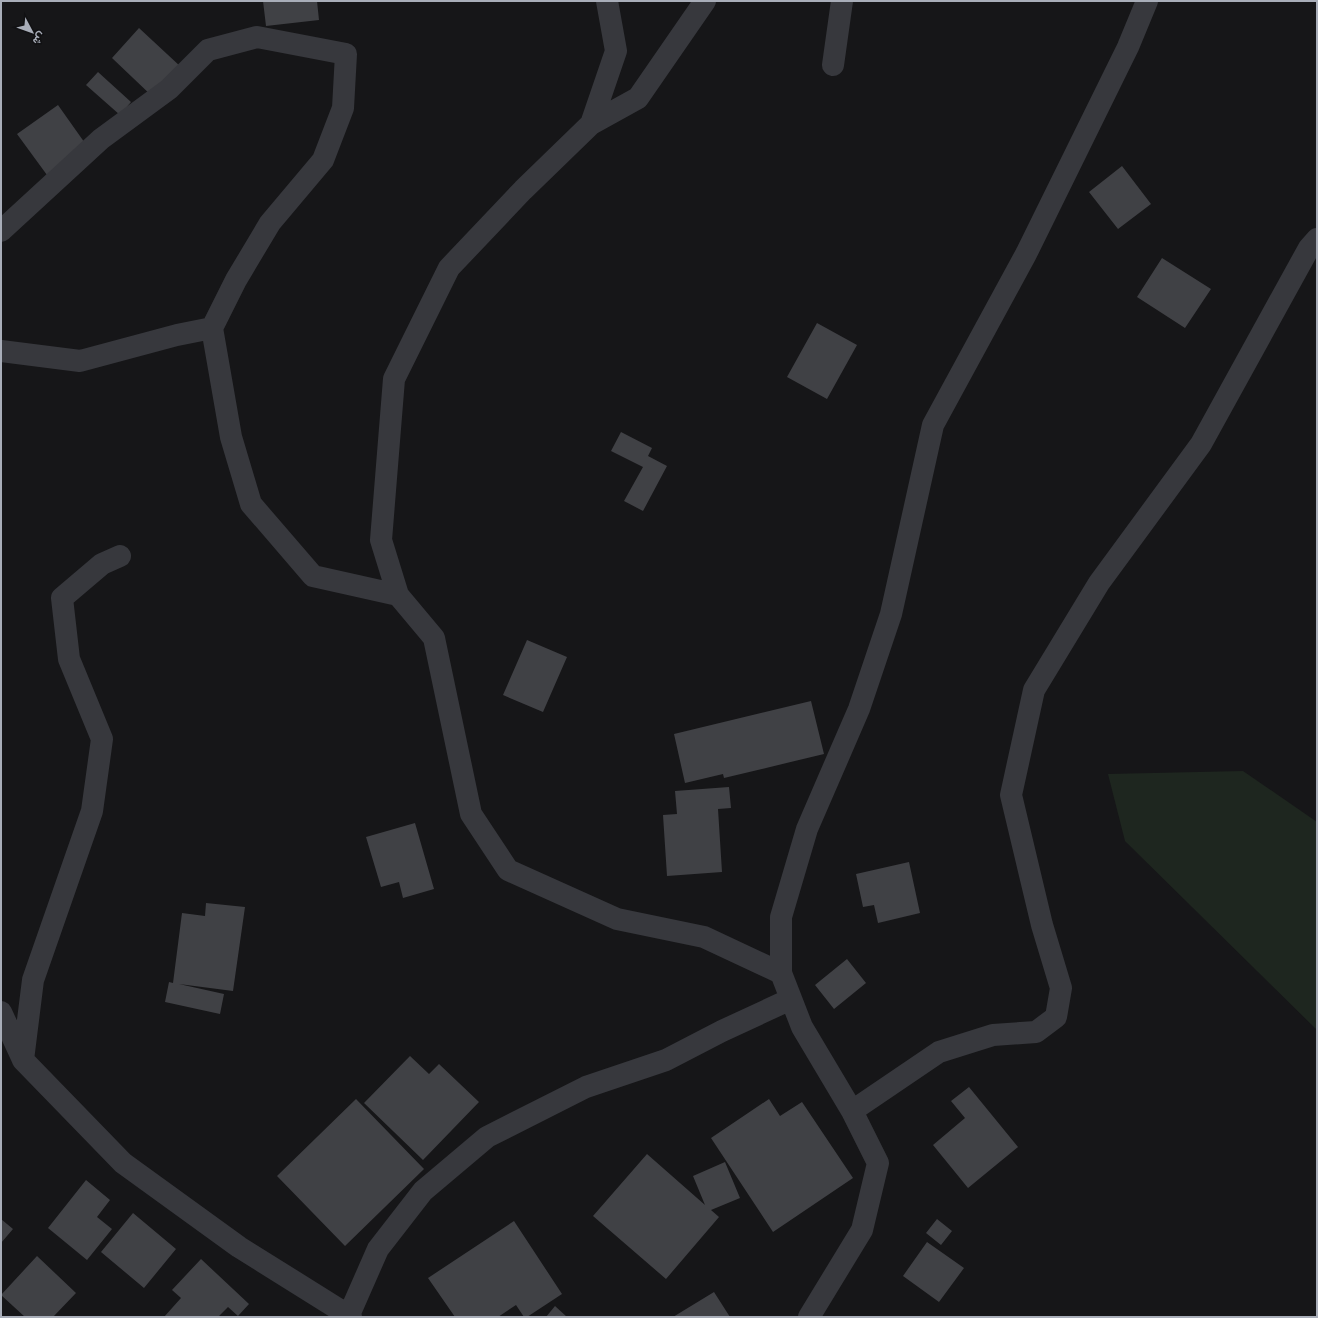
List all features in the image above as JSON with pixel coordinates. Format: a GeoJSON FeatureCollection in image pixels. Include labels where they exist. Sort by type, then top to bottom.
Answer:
{"type":"FeatureCollection","features":[{"type":"Feature","properties":{"kind":"street"},"geometry":{"type":"LineString","coordinates":[[591,124],[616,51],[607,1]]}},
{"type":"Feature","properties":{"kind":"street"},"geometry":{"type":"LineString","coordinates":[[705,1],[638,98],[591,124],[523,190],[449,268],[394,379],[382,540],[398,594],[434,638],[471,814],[508,870],[617,919],[704,937],[781,973]]}},
{"type":"Feature","properties":{"kind":"street"},"geometry":{"type":"LineString","coordinates":[[833,65],[842,1]]}},
{"type":"Feature","properties":{"kind":"street"},"geometry":{"type":"LineString","coordinates":[[809,1317],[862,1230],[878,1163],[852,1111],[802,1027],[781,973],[781,917],[807,829],[859,709],[892,614],[933,425],[1026,254],[1128,47],[1148,1]]}},
{"type":"Feature","properties":{"kind":"street"},"geometry":{"type":"LineString","coordinates":[[1,231],[102,139],[169,90],[208,50],[257,37],[346,54],[343,108],[323,160],[270,223],[236,280],[212,328],[231,437],[251,504],[313,576],[398,594]]}},
{"type":"Feature","properties":{"kind":"street"},"geometry":{"type":"LineString","coordinates":[[852,1111],[939,1052],[993,1035],[1036,1032],[1056,1017],[1062,988],[1042,925],[1011,795],[1034,690],[1099,583],[1201,444],[1310,248],[1317,239]]}},
{"type":"Feature","properties":{"kind":"street"},"geometry":{"type":"LineString","coordinates":[[1,351],[80,361],[177,335],[212,328]]}},
{"type":"Feature","properties":{"kind":"street"},"geometry":{"type":"LineString","coordinates":[[24,1060],[33,980],[92,811],[102,739],[68,659],[62,598],[102,564],[120,556]]}},
{"type":"Feature","properties":{"kind":"street"},"geometry":{"type":"LineString","coordinates":[[1,1012],[24,1060],[123,1163],[239,1247],[350,1316],[378,1249],[423,1191],[487,1137],[586,1087],[666,1060],[722,1031],[791,999]]}},
{"type":"Feature","properties":{"kind":"shaded area"},"geometry":{"type":"Polygon","coordinates":[[[1243,771],[1317,822],[1317,1030],[1125,841],[1108,774],[1243,771]]]}},
{"type":"Feature","properties":{"kind":"building"},"geometry":{"type":"Polygon","coordinates":[[[263,1],[317,1],[319,20],[266,26],[263,1]]]}},
{"type":"Feature","properties":{"kind":"building"},"geometry":{"type":"Polygon","coordinates":[[[139,28],[181,67],[153,97],[112,58],[139,28]]]}},
{"type":"Feature","properties":{"kind":"building"},"geometry":{"type":"Polygon","coordinates":[[[98,72],[131,102],[120,115],[86,85],[98,72]]]}},
{"type":"Feature","properties":{"kind":"building"},"geometry":{"type":"Polygon","coordinates":[[[58,105],[87,146],[47,175],[17,134],[58,105]]]}},
{"type":"Feature","properties":{"kind":"building"},"geometry":{"type":"Polygon","coordinates":[[[1122,166],[1151,204],[1118,229],[1089,192],[1122,166]]]}},
{"type":"Feature","properties":{"kind":"building"},"geometry":{"type":"Polygon","coordinates":[[[1162,258],[1211,289],[1185,328],[1137,297],[1162,258]]]}},
{"type":"Feature","properties":{"kind":"building"},"geometry":{"type":"Polygon","coordinates":[[[817,323],[857,345],[827,399],[787,377],[817,323]]]}},
{"type":"Feature","properties":{"kind":"building"},"geometry":{"type":"Polygon","coordinates":[[[621,432],[652,448],[648,456],[667,466],[643,511],[624,501],[643,467],[611,451],[621,432]]]}},
{"type":"Feature","properties":{"kind":"building"},"geometry":{"type":"Polygon","coordinates":[[[527,640],[567,657],[543,712],[503,695],[527,640]]]}},
{"type":"Feature","properties":{"kind":"building"},"geometry":{"type":"Polygon","coordinates":[[[811,701],[824,754],[724,778],[723,774],[685,783],[674,734],[811,701]]]}},
{"type":"Feature","properties":{"kind":"building"},"geometry":{"type":"Polygon","coordinates":[[[729,787],[731,808],[718,809],[722,872],[667,876],[663,815],[677,814],[675,791],[729,787]]]}},
{"type":"Feature","properties":{"kind":"building"},"geometry":{"type":"Polygon","coordinates":[[[415,823],[434,889],[403,898],[399,882],[381,887],[366,837],[415,823]]]}},
{"type":"Feature","properties":{"kind":"building"},"geometry":{"type":"Polygon","coordinates":[[[909,862],[920,913],[878,923],[874,905],[863,907],[856,874],[909,862]]]}},
{"type":"Feature","properties":{"kind":"building"},"geometry":{"type":"Polygon","coordinates":[[[206,903],[245,907],[233,991],[179,984],[224,994],[220,1014],[165,1002],[169,982],[173,983],[182,913],[205,916],[206,903]]]}},
{"type":"Feature","properties":{"kind":"building"},"geometry":{"type":"Polygon","coordinates":[[[847,959],[866,983],[834,1009],[815,985],[847,959]]]}},
{"type":"Feature","properties":{"kind":"building"},"geometry":{"type":"Polygon","coordinates":[[[410,1056],[429,1074],[439,1064],[479,1102],[423,1160],[364,1103],[410,1056]]]}},
{"type":"Feature","properties":{"kind":"building"},"geometry":{"type":"Polygon","coordinates":[[[969,1087],[1018,1147],[968,1188],[933,1145],[965,1118],[951,1101],[969,1087]]]}},
{"type":"Feature","properties":{"kind":"building"},"geometry":{"type":"Polygon","coordinates":[[[356,1099],[424,1169],[345,1246],[277,1176],[356,1099]]]}},
{"type":"Feature","properties":{"kind":"building"},"geometry":{"type":"Polygon","coordinates":[[[769,1099],[780,1116],[802,1102],[853,1178],[773,1232],[711,1138],[769,1099]]]}},
{"type":"Feature","properties":{"kind":"building"},"geometry":{"type":"Polygon","coordinates":[[[647,1154],[705,1205],[693,1176],[725,1162],[740,1198],[711,1210],[719,1217],[666,1279],[593,1216],[647,1154]]]}},
{"type":"Feature","properties":{"kind":"building"},"geometry":{"type":"Polygon","coordinates":[[[86,1180],[110,1200],[97,1217],[112,1229],[87,1260],[48,1228],[86,1180]]]}},
{"type":"Feature","properties":{"kind":"building"},"geometry":{"type":"Polygon","coordinates":[[[133,1213],[176,1249],[144,1288],[101,1252],[133,1213]]]}},
{"type":"Feature","properties":{"kind":"building"},"geometry":{"type":"Polygon","coordinates":[[[1,1219],[13,1229],[1,1243],[1,1219]]]}},
{"type":"Feature","properties":{"kind":"building"},"geometry":{"type":"Polygon","coordinates":[[[937,1219],[952,1231],[941,1245],[926,1233],[937,1219]]]}},
{"type":"Feature","properties":{"kind":"building"},"geometry":{"type":"Polygon","coordinates":[[[514,1221],[562,1294],[527,1317],[524,1317],[516,1305],[498,1317],[455,1317],[428,1278],[514,1221]]]}},
{"type":"Feature","properties":{"kind":"building"},"geometry":{"type":"Polygon","coordinates":[[[927,1242],[964,1268],[939,1302],[903,1276],[927,1242]]]}},
{"type":"Feature","properties":{"kind":"building"},"geometry":{"type":"Polygon","coordinates":[[[37,1256],[76,1293],[53,1317],[25,1317],[1,1295],[37,1256]]]}},
{"type":"Feature","properties":{"kind":"building"},"geometry":{"type":"Polygon","coordinates":[[[201,1259],[249,1304],[238,1316],[228,1307],[218,1317],[164,1317],[181,1298],[172,1290],[201,1259]]]}},
{"type":"Feature","properties":{"kind":"building"},"geometry":{"type":"Polygon","coordinates":[[[714,1292],[730,1317],[673,1317],[714,1292]]]}},
{"type":"Feature","properties":{"kind":"building"},"geometry":{"type":"Polygon","coordinates":[[[555,1306],[567,1317],[546,1317],[555,1306]]]}}]}
